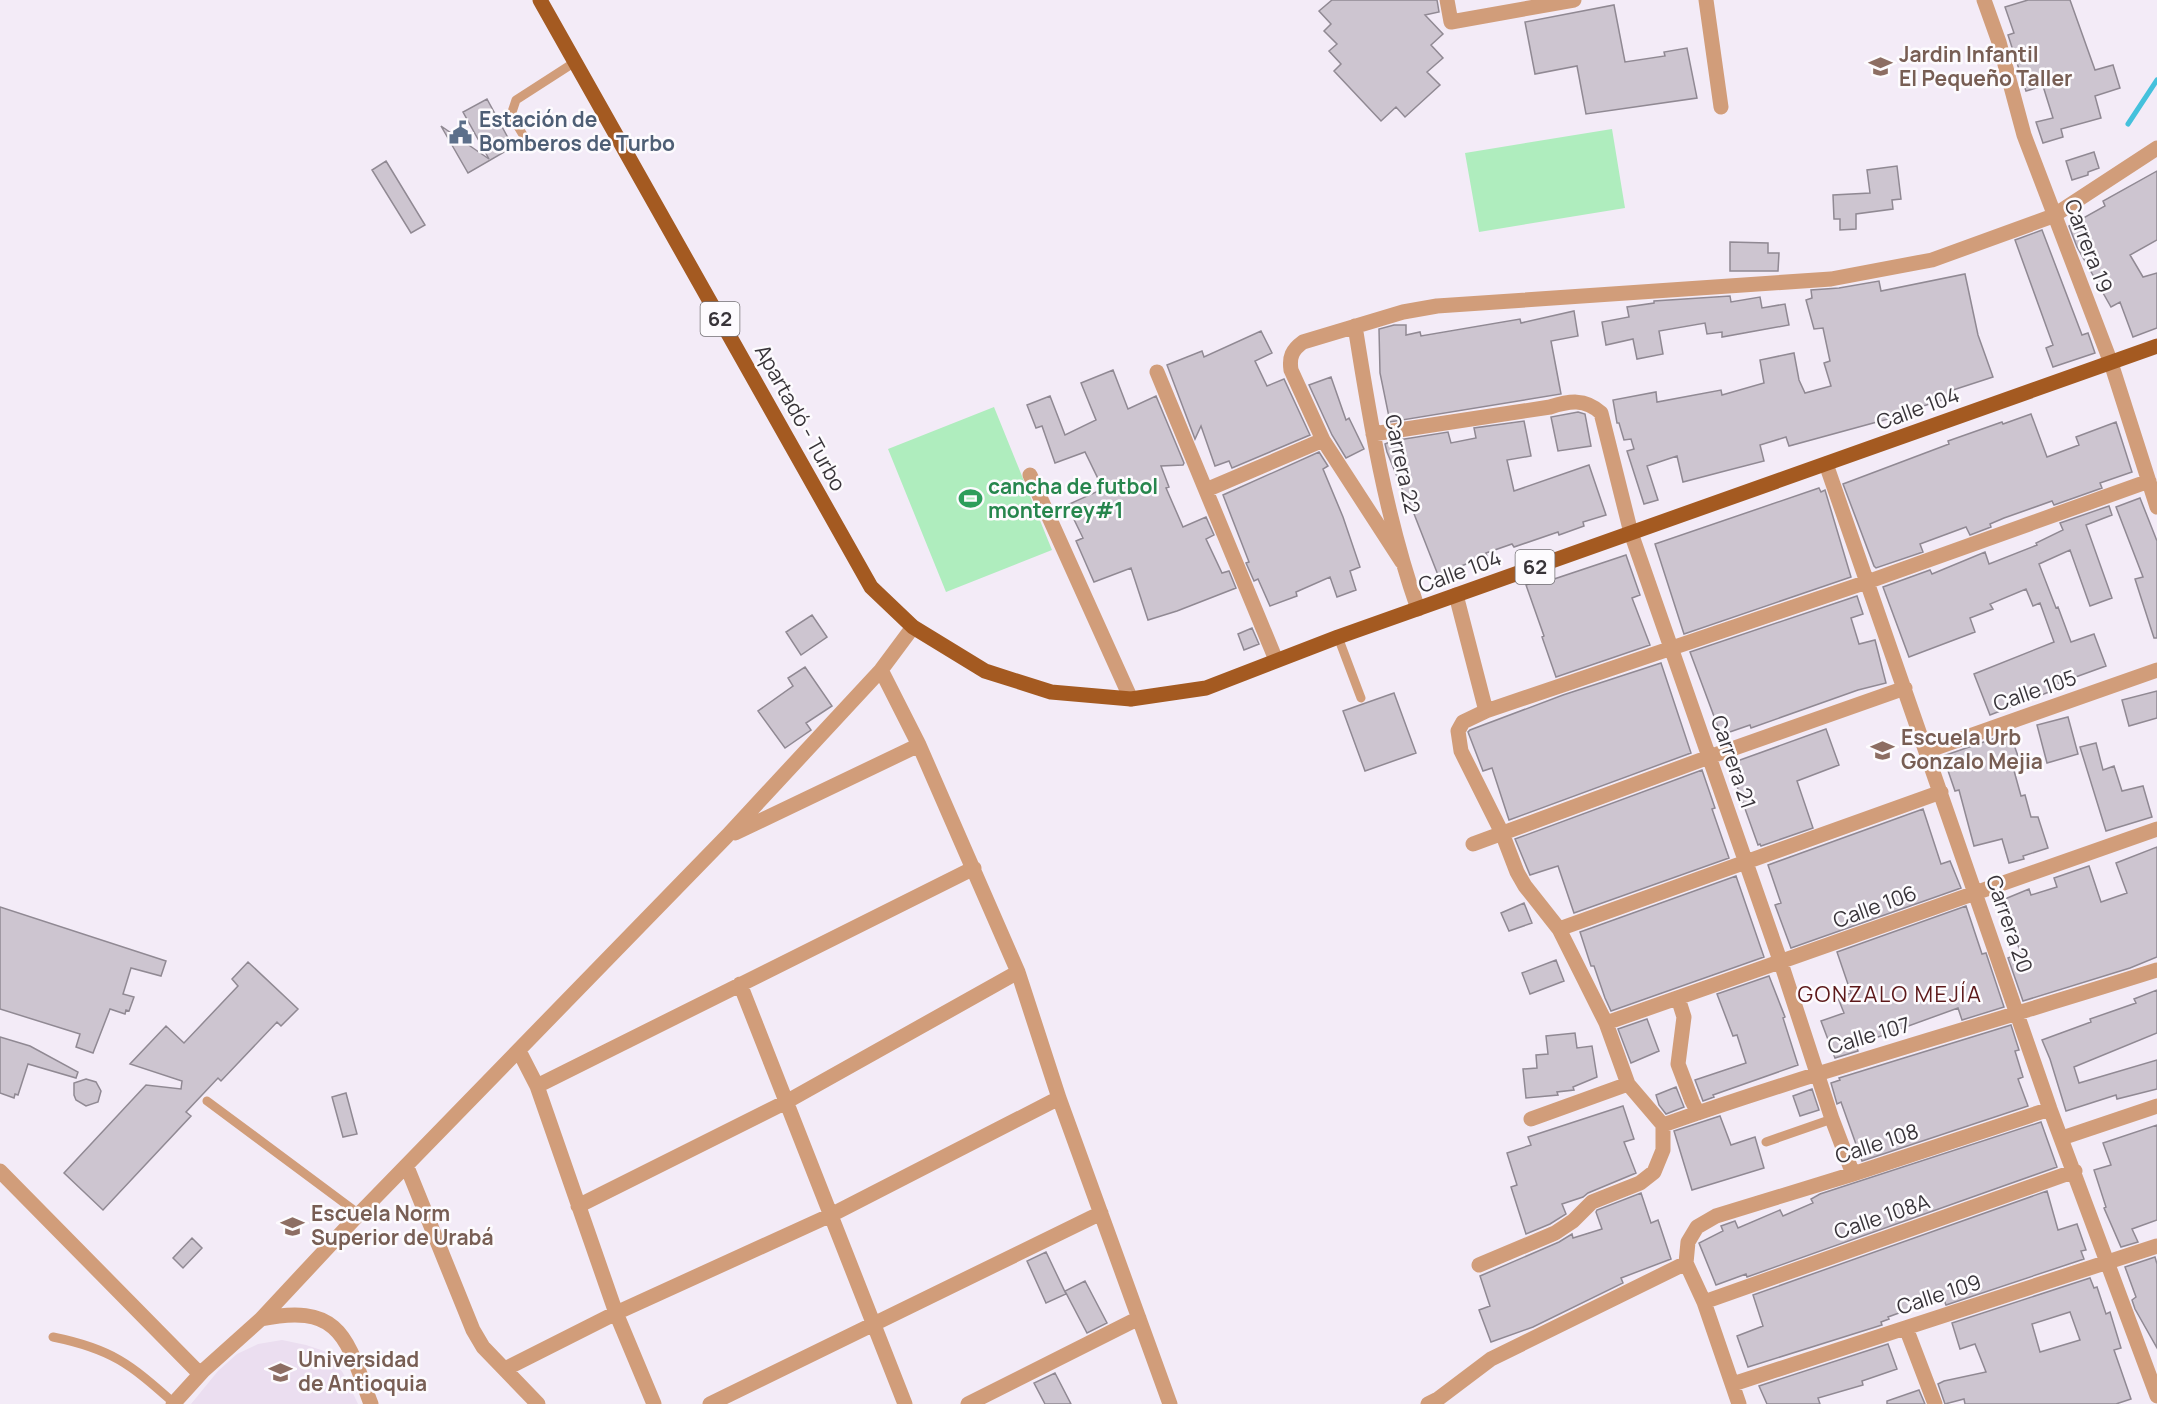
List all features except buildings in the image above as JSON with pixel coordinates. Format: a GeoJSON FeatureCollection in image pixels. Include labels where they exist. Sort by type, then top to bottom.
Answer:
{"type":"FeatureCollection","features":[{"type":"Feature","properties":{"kind":"main road","name":"Apartadó - Turbo"},"geometry":{"type":"LineString","coordinates":[[540,0],[871,587],[913,627]]}},
{"type":"Feature","properties":{"kind":"main road","name":"Calle 104"},"geometry":{"type":"LineString","coordinates":[[913,627],[985,671],[1051,692],[1131,699],[1206,688],[1338,637],[2157,346]]}},
{"type":"Feature","properties":{"kind":"street"},"geometry":{"type":"LineString","coordinates":[[1447,0],[1451,22],[1574,0]]}},
{"type":"Feature","properties":{"kind":"street"},"geometry":{"type":"LineString","coordinates":[[1706,0],[1721,107]]}},
{"type":"Feature","properties":{"kind":"street","name":"Carrera 19"},"geometry":{"type":"LineString","coordinates":[[1984,0],[1999,42],[2024,135],[2110,363],[2157,507]]}},
{"type":"Feature","properties":{"kind":"street"},"geometry":{"type":"LineString","coordinates":[[1402,562],[1323,440],[1290,361],[1293,349],[1303,342],[1403,312],[1437,306],[1831,279],[1932,260],[2054,216],[2157,148]]}},
{"type":"Feature","properties":{"kind":"street","name":"Carrera 22"},"geometry":{"type":"LineString","coordinates":[[1355,326],[1374,434],[1402,562],[1418,609]]}},
{"type":"Feature","properties":{"kind":"street"},"geometry":{"type":"LineString","coordinates":[[1157,372],[1276,660]]}},
{"type":"Feature","properties":{"kind":"street","name":"Carrera 21"},"geometry":{"type":"LineString","coordinates":[[1374,434],[1550,407],[1567,402],[1582,402],[1593,406],[1600,412],[1631,533],[1818,1072],[1832,1119],[1854,1174]]}},
{"type":"Feature","properties":{"kind":"street"},"geometry":{"type":"LineString","coordinates":[[1206,490],[1323,440]]}},
{"type":"Feature","properties":{"kind":"street","name":"Carrera 20"},"geometry":{"type":"LineString","coordinates":[[1826,464],[2050,1109],[2157,1396]]}},
{"type":"Feature","properties":{"kind":"street"},"geometry":{"type":"LineString","coordinates":[[1030,475],[1131,699]]}},
{"type":"Feature","properties":{"kind":"street"},"geometry":{"type":"LineString","coordinates":[[1479,1265],[1555,1233],[1574,1221],[1592,1202],[1640,1183],[1654,1172],[1663,1150],[1663,1125],[1629,1084],[1606,1023],[1559,929],[1525,886],[1502,833],[1461,751],[1458,731],[1464,722],[1486,711],[1867,582],[2149,481]]}},
{"type":"Feature","properties":{"kind":"street"},"geometry":{"type":"LineString","coordinates":[[1456,595],[1486,711]]}},
{"type":"Feature","properties":{"kind":"street"},"geometry":{"type":"LineString","coordinates":[[173,1403],[200,1374],[261,1319],[359,1214],[727,836],[880,670],[913,627]]}},
{"type":"Feature","properties":{"kind":"street"},"geometry":{"type":"LineString","coordinates":[[880,670],[919,745],[1018,972],[1059,1098],[1170,1404]]}},
{"type":"Feature","properties":{"kind":"street","name":"Calle 105"},"geometry":{"type":"LineString","coordinates":[[1927,751],[2157,670]]}},
{"type":"Feature","properties":{"kind":"street"},"geometry":{"type":"LineString","coordinates":[[1473,844],[1905,688]]}},
{"type":"Feature","properties":{"kind":"street"},"geometry":{"type":"LineString","coordinates":[[727,836],[919,745]]}},
{"type":"Feature","properties":{"kind":"street"},"geometry":{"type":"LineString","coordinates":[[1559,929],[1941,792]]}},
{"type":"Feature","properties":{"kind":"street","name":"Calle 106"},"geometry":{"type":"LineString","coordinates":[[1606,1023],[2157,829]]}},
{"type":"Feature","properties":{"kind":"street"},"geometry":{"type":"LineString","coordinates":[[537,1086],[974,868]]}},
{"type":"Feature","properties":{"kind":"street","name":"Calle 107"},"geometry":{"type":"LineString","coordinates":[[1663,1125],[1818,1072],[2018,1014],[2157,970]]}},
{"type":"Feature","properties":{"kind":"street"},"geometry":{"type":"LineString","coordinates":[[578,1206],[786,1102],[1018,972]]}},
{"type":"Feature","properties":{"kind":"street"},"geometry":{"type":"LineString","coordinates":[[740,984],[905,1404]]}},
{"type":"Feature","properties":{"kind":"street"},"geometry":{"type":"LineString","coordinates":[[1678,998],[1684,1017],[1678,1064],[1698,1113]]}},
{"type":"Feature","properties":{"kind":"street"},"geometry":{"type":"LineString","coordinates":[[519,1051],[537,1086],[616,1313],[654,1404]]}},
{"type":"Feature","properties":{"kind":"street"},"geometry":{"type":"LineString","coordinates":[[1531,1119],[1629,1084]]}},
{"type":"Feature","properties":{"kind":"street"},"geometry":{"type":"LineString","coordinates":[[505,1369],[616,1313],[831,1215],[1059,1098]]}},
{"type":"Feature","properties":{"kind":"street"},"geometry":{"type":"LineString","coordinates":[[2062,1138],[2157,1106]]}},
{"type":"Feature","properties":{"kind":"street","name":"Calle 108"},"geometry":{"type":"LineString","coordinates":[[1686,1263],[1689,1242],[1697,1227],[1716,1216],[1854,1174],[2050,1109]]}},
{"type":"Feature","properties":{"kind":"street"},"geometry":{"type":"LineString","coordinates":[[407,1167],[473,1330],[483,1347],[538,1404]]}},
{"type":"Feature","properties":{"kind":"street"},"geometry":{"type":"LineString","coordinates":[[0,1171],[200,1374]]}},
{"type":"Feature","properties":{"kind":"street","name":"Calle 108A"},"geometry":{"type":"LineString","coordinates":[[1704,1302],[2075,1171]]}},
{"type":"Feature","properties":{"kind":"street"},"geometry":{"type":"LineString","coordinates":[[710,1404],[1101,1213]]}},
{"type":"Feature","properties":{"kind":"street","name":"Calle 109"},"geometry":{"type":"LineString","coordinates":[[1734,1384],[2157,1246]]}},
{"type":"Feature","properties":{"kind":"street"},"geometry":{"type":"LineString","coordinates":[[1435,1402],[1491,1359],[1686,1263],[1704,1302],[1739,1404]]}},
{"type":"Feature","properties":{"kind":"street"},"geometry":{"type":"LineString","coordinates":[[261,1319],[291,1313],[309,1315],[324,1320],[339,1331],[349,1347],[371,1404]]}},
{"type":"Feature","properties":{"kind":"street"},"geometry":{"type":"LineString","coordinates":[[968,1404],[1139,1318]]}},
{"type":"Feature","properties":{"kind":"street"},"geometry":{"type":"LineString","coordinates":[[1906,1328],[1935,1404]]}},
{"type":"Feature","properties":{"kind":"lane"},"geometry":{"type":"LineString","coordinates":[[531,148],[511,115],[516,100],[575,62]]}},
{"type":"Feature","properties":{"kind":"lane"},"geometry":{"type":"LineString","coordinates":[[1338,637],[1361,698]]}},
{"type":"Feature","properties":{"kind":"lane"},"geometry":{"type":"LineString","coordinates":[[207,1101],[359,1214]]}},
{"type":"Feature","properties":{"kind":"lane"},"geometry":{"type":"LineString","coordinates":[[1766,1142],[1832,1119]]}},
{"type":"Feature","properties":{"kind":"lane"},"geometry":{"type":"LineString","coordinates":[[53,1337],[101,1350],[118,1358],[134,1367],[173,1403]]}},
{"type":"Feature","properties":{"kind":"shaded area","name":"Universidad de Antioquia"},"geometry":{"type":"Polygon","coordinates":[[[282,1340],[327,1352],[343,1373],[358,1404],[191,1404],[218,1371],[237,1354],[258,1344],[282,1340]]]}},
{"type":"Feature","properties":{"kind":"green space"},"geometry":{"type":"Polygon","coordinates":[[[1612,129],[1625,208],[1479,232],[1465,153],[1612,129]]]}},
{"type":"Feature","properties":{"kind":"green space","name":"cancha de futbol monterrey#1"},"geometry":{"type":"Polygon","coordinates":[[[994,407],[1052,550],[946,592],[888,449],[994,407]]]}},
{"type":"Feature","properties":{"kind":"waterway"},"geometry":{"type":"LineString","coordinates":[[2128,124],[2157,80]]}},
{"type":"Feature","properties":{"kind":"place","name":"Jardin Infantil El Pequeño Taller"},"geometry":{"type":"Point","coordinates":[1881,67]}},
{"type":"Feature","properties":{"kind":"place","name":"Estación de Bomberos de Turbo"},"geometry":{"type":"Point","coordinates":[461,132]}},
{"type":"Feature","properties":{"kind":"place","name":"cancha de futbol monterrey#1"},"geometry":{"type":"Point","coordinates":[970,499]}},
{"type":"Feature","properties":{"kind":"place","name":"Escuela Urb Gonzalo Mejia"},"geometry":{"type":"Point","coordinates":[1883,750]}},
{"type":"Feature","properties":{"kind":"place","name":"Escuela Norm Superior de Urabá"},"geometry":{"type":"Point","coordinates":[293,1226]}},
{"type":"Feature","properties":{"kind":"place","name":"Universidad de Antioquia"},"geometry":{"type":"Point","coordinates":[280,1372]}},
{"type":"Feature","properties":{"kind":"district","name":"GONZALO MEJÍA"},"geometry":{"type":"Point","coordinates":[1890,994]}}]}
